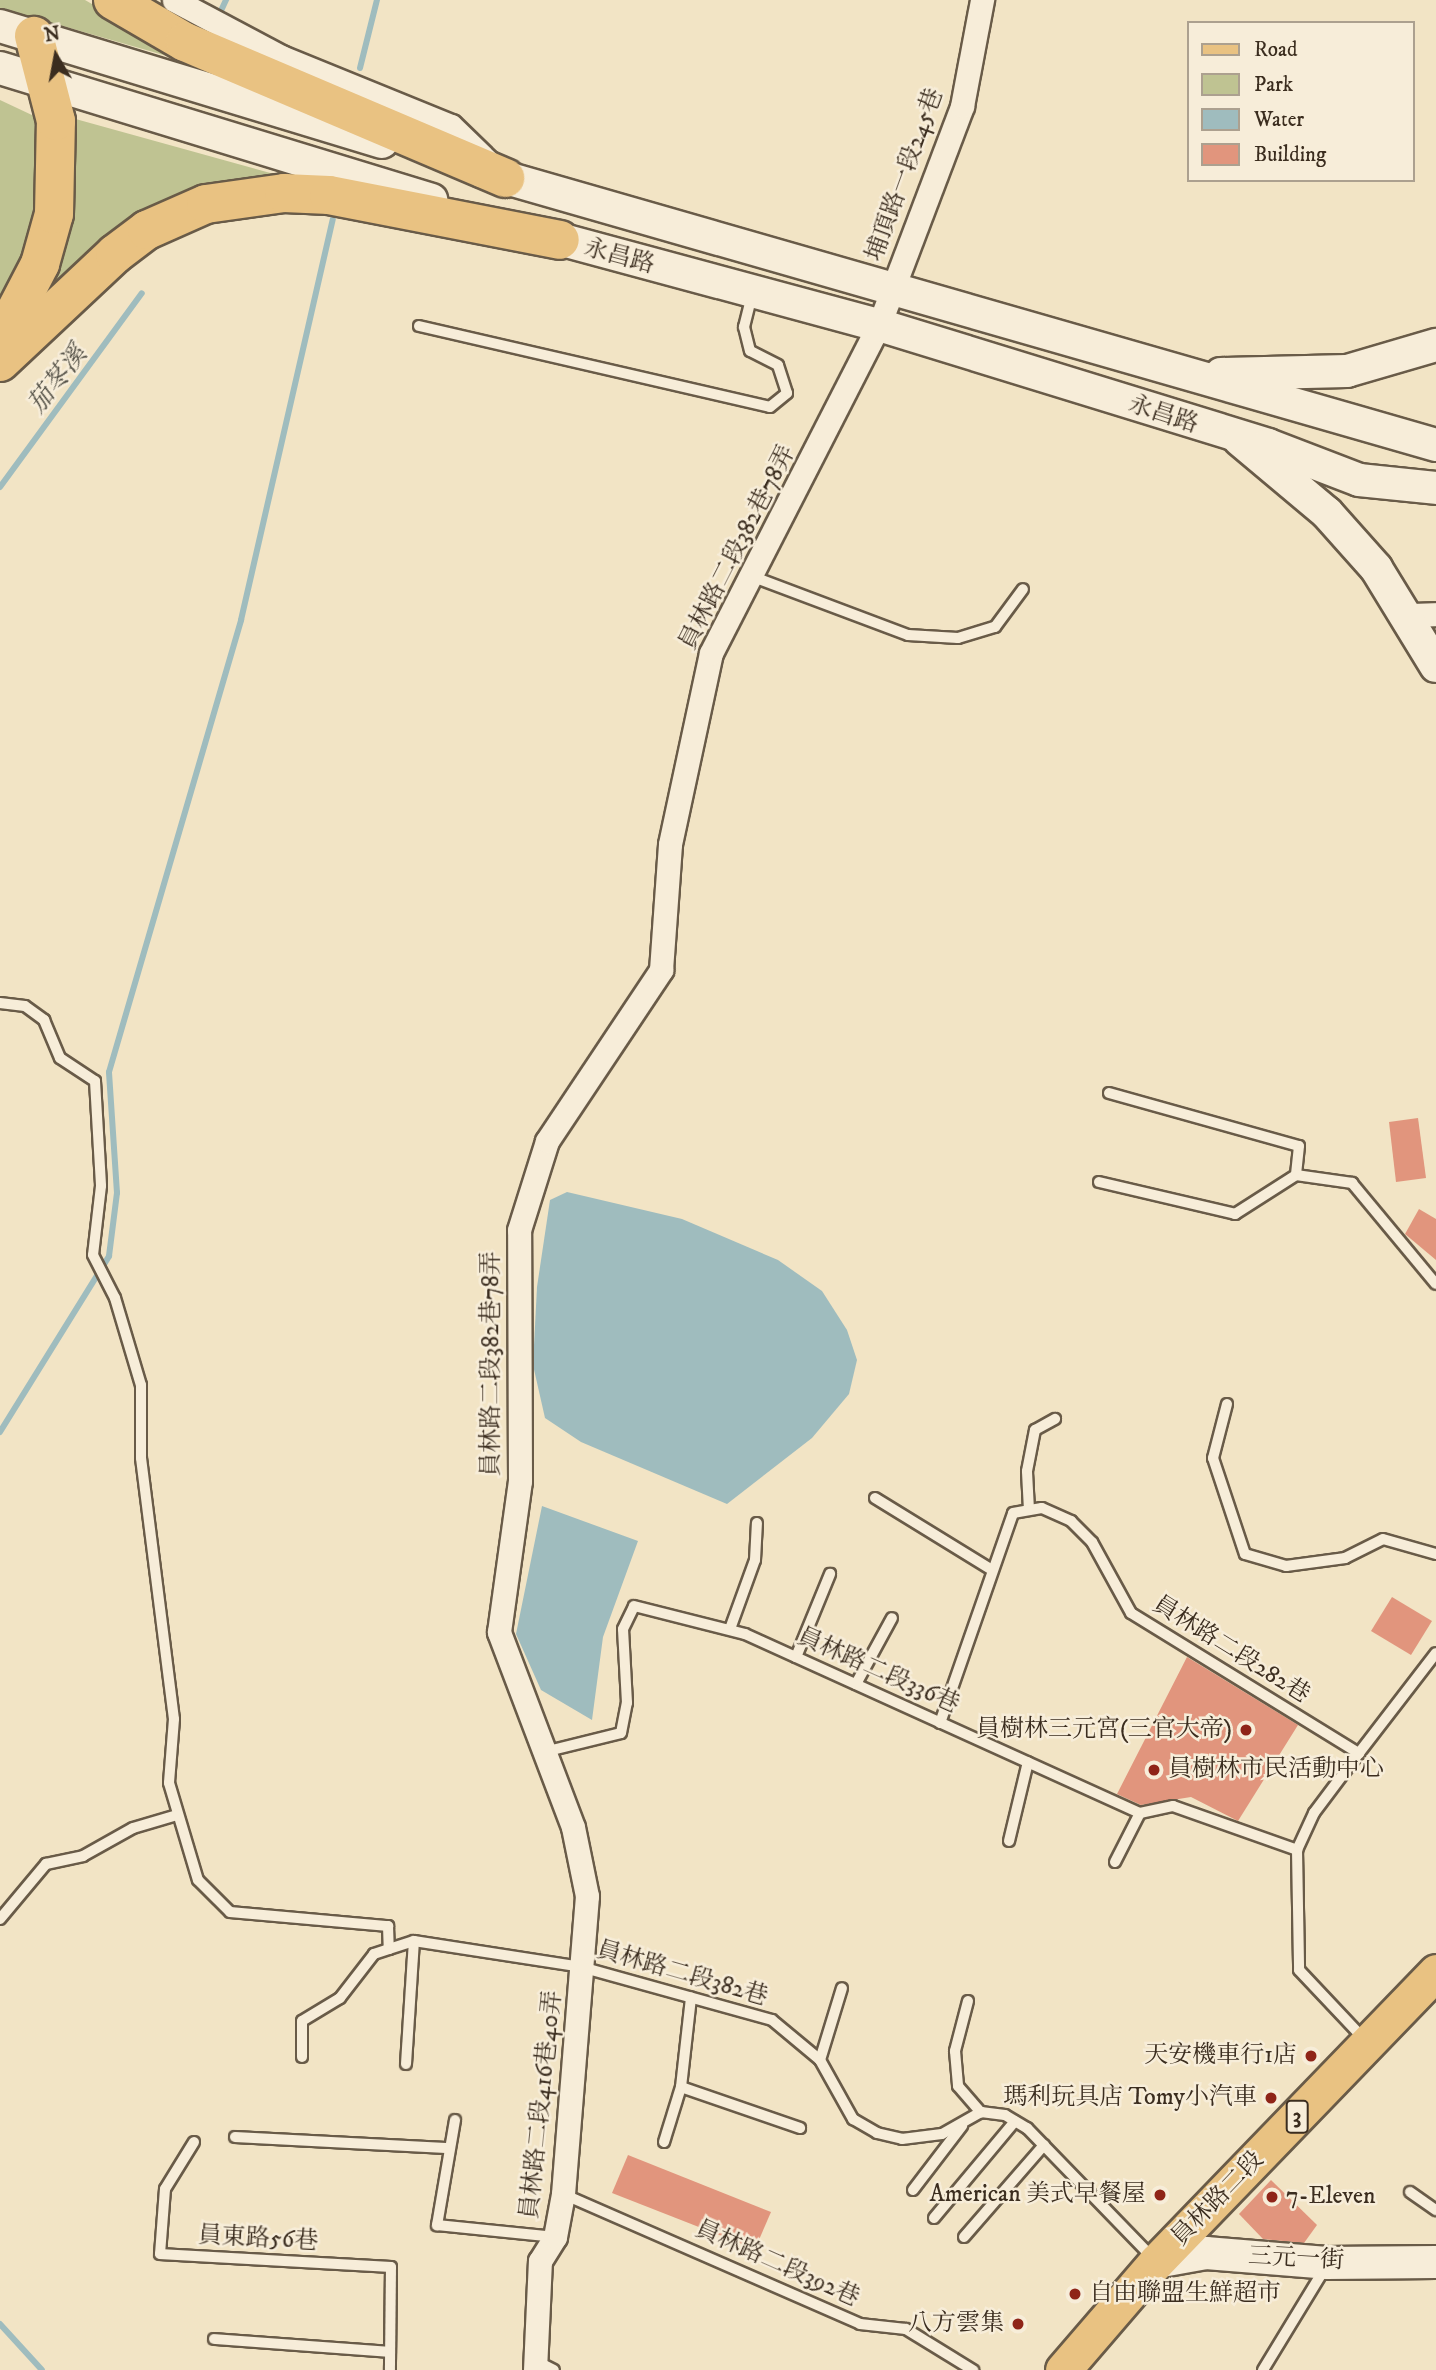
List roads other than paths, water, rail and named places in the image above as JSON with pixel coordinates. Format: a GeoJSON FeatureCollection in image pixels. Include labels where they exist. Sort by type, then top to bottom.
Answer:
{"type":"FeatureCollection","features":[{"type":"Feature","properties":{"kind":"highway"},"geometry":{"type":"LineString","coordinates":[[113,0],[185,42],[505,178]]}},
{"type":"Feature","properties":{"kind":"highway"},"geometry":{"type":"LineString","coordinates":[[0,341],[40,264],[54,214],[56,121],[46,80],[17,31]]}},
{"type":"Feature","properties":{"kind":"highway"},"geometry":{"type":"LineString","coordinates":[[0,362],[114,254],[147,230],[206,204],[284,193],[329,195],[560,240]]}},
{"type":"Feature","properties":{"kind":"main road","name":"永昌路"},"geometry":{"type":"LineString","coordinates":[[17,31],[505,178],[893,285],[1185,374],[1436,445]]}},
{"type":"Feature","properties":{"kind":"main road","name":"永昌路"},"geometry":{"type":"LineString","coordinates":[[0,68],[560,240],[879,325],[1359,480],[1436,488]]}},
{"type":"Feature","properties":{"kind":"main road"},"geometry":{"type":"LineString","coordinates":[[1185,374],[1347,371],[1436,345]]}},
{"type":"Feature","properties":{"kind":"main road"},"geometry":{"type":"LineString","coordinates":[[1240,440],[1327,513],[1422,615],[1436,666]]}},
{"type":"Feature","properties":{"kind":"main road","name":"員林路二段"},"geometry":{"type":"LineString","coordinates":[[1063,2370],[1156,2262],[1436,1972]]}},
{"type":"Feature","properties":{"kind":"main road","name":"三元一街"},"geometry":{"type":"LineString","coordinates":[[1156,2262],[1206,2253],[1327,2263],[1436,2262]]}},
{"type":"Feature","properties":{"kind":"street"},"geometry":{"type":"LineString","coordinates":[[174,0],[281,57],[451,126],[505,178]]}},
{"type":"Feature","properties":{"kind":"street","name":"埔頂路一段245巷"},"geometry":{"type":"LineString","coordinates":[[879,325],[962,106],[982,0]]}},
{"type":"Feature","properties":{"kind":"street","name":"員林路二段382巷78弄"},"geometry":{"type":"LineString","coordinates":[[581,1967],[585,1885],[573,1827],[499,1632],[520,1481],[519,1230],[547,1141],[661,970],[670,844],[695,712],[711,653],[879,325]]}},
{"type":"Feature","properties":{"kind":"street","name":"員林路二段416巷40弄"},"geometry":{"type":"LineString","coordinates":[[542,2367],[540,2261],[555,2236],[563,2194],[581,1967]]}},
{"type":"Feature","properties":{"kind":"lane"},"geometry":{"type":"LineString","coordinates":[[419,326],[770,407],[787,393],[778,365],[750,351],[744,327],[753,293]]}},
{"type":"Feature","properties":{"kind":"lane"},"geometry":{"type":"LineString","coordinates":[[751,576],[908,635],[958,638],[995,627],[1023,589]]}},
{"type":"Feature","properties":{"kind":"lane"},"geometry":{"type":"LineString","coordinates":[[0,1003],[24,1006],[44,1020],[60,1058],[94,1081],[101,1186],[93,1255],[115,1298],[141,1385],[141,1458],[174,1719],[169,1783],[198,1880],[230,1912],[388,1926],[388,1949],[374,1954],[340,1998],[302,2021],[302,2057]]}},
{"type":"Feature","properties":{"kind":"lane"},"geometry":{"type":"LineString","coordinates":[[1109,1093],[1299,1146],[1296,1175]]}},
{"type":"Feature","properties":{"kind":"lane"},"geometry":{"type":"LineString","coordinates":[[1099,1182],[1235,1214],[1296,1175],[1352,1183],[1436,1284]]}},
{"type":"Feature","properties":{"kind":"lane"},"geometry":{"type":"LineString","coordinates":[[1227,1404],[1213,1458],[1245,1554],[1286,1566],[1345,1558],[1383,1539],[1436,1554]]}},
{"type":"Feature","properties":{"kind":"lane"},"geometry":{"type":"LineString","coordinates":[[940,1723],[1013,1513],[1029,1510],[1027,1471],[1035,1430],[1055,1419]]}},
{"type":"Feature","properties":{"kind":"lane"},"geometry":{"type":"LineString","coordinates":[[875,1498],[992,1570]]}},
{"type":"Feature","properties":{"kind":"lane","name":"員林路二段282巷"},"geometry":{"type":"LineString","coordinates":[[1029,1510],[1042,1508],[1071,1521],[1091,1542],[1131,1613],[1359,1753]]}},
{"type":"Feature","properties":{"kind":"lane"},"geometry":{"type":"LineString","coordinates":[[730,1629],[755,1560],[757,1523]]}},
{"type":"Feature","properties":{"kind":"lane"},"geometry":{"type":"LineString","coordinates":[[796,1657],[830,1574]]}},
{"type":"Feature","properties":{"kind":"lane","name":"員林路二段336巷"},"geometry":{"type":"LineString","coordinates":[[544,1752],[621,1734],[627,1703],[622,1629],[634,1606],[730,1629],[1140,1813]]}},
{"type":"Feature","properties":{"kind":"lane"},"geometry":{"type":"LineString","coordinates":[[856,1684],[892,1618]]}},
{"type":"Feature","properties":{"kind":"lane"},"geometry":{"type":"LineString","coordinates":[[1368,2044],[1298,1970],[1297,1850],[1314,1813],[1436,1653]]}},
{"type":"Feature","properties":{"kind":"lane"},"geometry":{"type":"LineString","coordinates":[[1009,1840],[1028,1762]]}},
{"type":"Feature","properties":{"kind":"lane"},"geometry":{"type":"LineString","coordinates":[[1115,1862],[1140,1813],[1173,1806],[1297,1850]]}},
{"type":"Feature","properties":{"kind":"lane"},"geometry":{"type":"LineString","coordinates":[[0,1919],[46,1864],[83,1856],[133,1828],[177,1815]]}},
{"type":"Feature","properties":{"kind":"lane"},"geometry":{"type":"LineString","coordinates":[[406,2064],[414,1941]]}},
{"type":"Feature","properties":{"kind":"lane","name":"員林路二段382巷"},"geometry":{"type":"LineString","coordinates":[[388,1949],[414,1941],[581,1967],[772,2020],[820,2060],[853,2119],[877,2133],[902,2139],[963,2124],[981,2112]]}},
{"type":"Feature","properties":{"kind":"lane"},"geometry":{"type":"LineString","coordinates":[[820,2060],[842,1988]]}},
{"type":"Feature","properties":{"kind":"lane"},"geometry":{"type":"LineString","coordinates":[[664,2142],[681,2087],[691,1998]]}},
{"type":"Feature","properties":{"kind":"lane"},"geometry":{"type":"LineString","coordinates":[[968,2001],[955,2051],[958,2086],[981,2112],[1015,2121],[1044,2145],[1156,2262]]}},
{"type":"Feature","properties":{"kind":"lane"},"geometry":{"type":"LineString","coordinates":[[681,2087],[800,2127]]}},
{"type":"Feature","properties":{"kind":"lane"},"geometry":{"type":"LineString","coordinates":[[455,2120],[446,2148],[437,2225],[555,2236]]}},
{"type":"Feature","properties":{"kind":"lane"},"geometry":{"type":"LineString","coordinates":[[934,2218],[1015,2121]]}},
{"type":"Feature","properties":{"kind":"lane"},"geometry":{"type":"LineString","coordinates":[[913,2190],[963,2124]]}},
{"type":"Feature","properties":{"kind":"lane"},"geometry":{"type":"LineString","coordinates":[[235,2137],[446,2148]]}},
{"type":"Feature","properties":{"kind":"lane","name":"員東路56巷"},"geometry":{"type":"LineString","coordinates":[[194,2142],[166,2189],[160,2254],[390,2267],[390,2370]]}},
{"type":"Feature","properties":{"kind":"lane"},"geometry":{"type":"LineString","coordinates":[[964,2237],[1044,2145]]}},
{"type":"Feature","properties":{"kind":"lane"},"geometry":{"type":"LineString","coordinates":[[1410,2192],[1436,2210]]}},
{"type":"Feature","properties":{"kind":"lane","name":"員林路二段392巷"},"geometry":{"type":"LineString","coordinates":[[563,2194],[860,2324],[906,2329],[973,2370]]}},
{"type":"Feature","properties":{"kind":"lane"},"geometry":{"type":"LineString","coordinates":[[1279,2370],[1265,2367],[1327,2263]]}},
{"type":"Feature","properties":{"kind":"lane"},"geometry":{"type":"LineString","coordinates":[[214,2339],[390,2352]]}},
{"type":"Feature","properties":{"kind":"water"},"geometry":{"type":"Polygon","coordinates":[[[567,1192],[682,1219],[778,1260],[822,1291],[847,1330],[857,1360],[849,1394],[812,1438],[727,1504],[581,1442],[545,1418],[533,1365],[537,1287],[550,1200],[567,1192]]]}},
{"type":"Feature","properties":{"kind":"water"},"geometry":{"type":"Polygon","coordinates":[[[542,1506],[638,1541],[603,1637],[592,1720],[541,1690],[516,1634],[542,1506]]]}},
{"type":"Feature","properties":{"kind":"waterway","name":"茄苳溪"},"geometry":{"type":"LineString","coordinates":[[219,15],[226,0]]}},
{"type":"Feature","properties":{"kind":"waterway"},"geometry":{"type":"LineString","coordinates":[[360,68],[377,0]]}},
{"type":"Feature","properties":{"kind":"waterway"},"geometry":{"type":"LineString","coordinates":[[0,1432],[109,1256],[117,1193],[109,1072],[241,620],[333,219]]}},
{"type":"Feature","properties":{"kind":"waterway","name":"茄苳溪"},"geometry":{"type":"LineString","coordinates":[[0,487],[142,293]]}},
{"type":"Feature","properties":{"kind":"waterway"},"geometry":{"type":"LineString","coordinates":[[0,2324],[42,2370]]}},
{"type":"Feature","properties":{"kind":"place","name":"員樹林三元宮(三官大帝)"},"geometry":{"type":"Point","coordinates":[1246,1730]}},
{"type":"Feature","properties":{"kind":"place","name":"員樹林市民活動中心"},"geometry":{"type":"Point","coordinates":[1154,1770]}},
{"type":"Feature","properties":{"kind":"place","name":"天安機車行1店"},"geometry":{"type":"Point","coordinates":[1311,2056]}},
{"type":"Feature","properties":{"kind":"place","name":"瑪利玩具店 Tomy小汽車"},"geometry":{"type":"Point","coordinates":[1271,2098]}},
{"type":"Feature","properties":{"kind":"place","name":"American 美式早餐屋"},"geometry":{"type":"Point","coordinates":[1160,2195]}},
{"type":"Feature","properties":{"kind":"place","name":"7-Eleven"},"geometry":{"type":"Point","coordinates":[1272,2197]}},
{"type":"Feature","properties":{"kind":"place","name":"自由聯盟生鮮超市"},"geometry":{"type":"Point","coordinates":[1075,2294]}},
{"type":"Feature","properties":{"kind":"place","name":"八方雲集"},"geometry":{"type":"Point","coordinates":[1018,2324]}}]}
